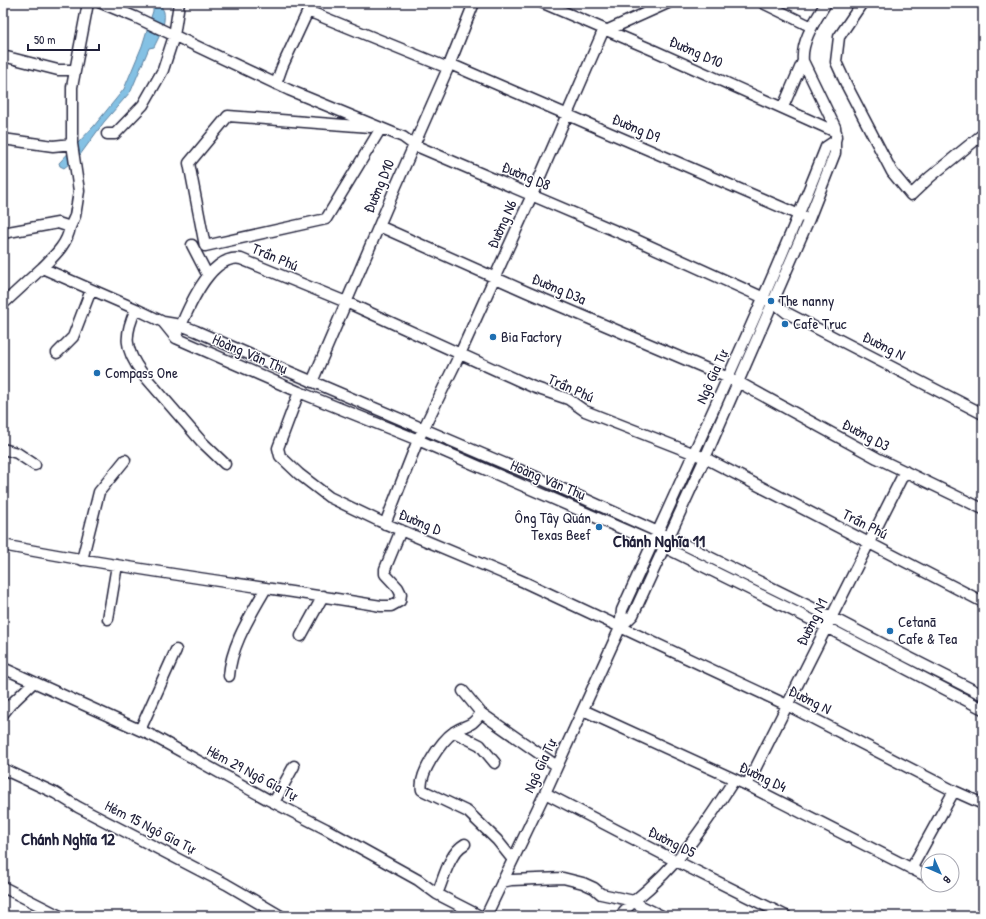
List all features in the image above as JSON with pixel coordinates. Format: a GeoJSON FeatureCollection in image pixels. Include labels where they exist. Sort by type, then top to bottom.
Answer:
{"type":"FeatureCollection","features":[{"type":"Feature","properties":{"kind":"street"},"geometry":{"type":"LineString","coordinates":[[3,304],[59,252],[69,235],[70,227],[75,216],[79,191],[72,144],[72,87],[88,3]]}},
{"type":"Feature","properties":{"kind":"street","name":"Đường D8"},"geometry":{"type":"LineString","coordinates":[[101,3],[276,84],[403,137],[414,145],[632,238],[773,302]]}},
{"type":"Feature","properties":{"kind":"street"},"geometry":{"type":"LineString","coordinates":[[106,134],[115,134],[143,105],[163,70],[169,34],[179,3]]}},
{"type":"Feature","properties":{"kind":"street","name":"Đường D10"},"geometry":{"type":"LineString","coordinates":[[312,382],[449,66],[474,3]]}},
{"type":"Feature","properties":{"kind":"street","name":"Đường D10"},"geometry":{"type":"LineString","coordinates":[[543,3],[783,107],[836,136]]}},
{"type":"Feature","properties":{"kind":"street"},"geometry":{"type":"LineString","coordinates":[[606,30],[668,3]]}},
{"type":"Feature","properties":{"kind":"street"},"geometry":{"type":"LineString","coordinates":[[763,3],[812,27]]}},
{"type":"Feature","properties":{"kind":"street"},"geometry":{"type":"LineString","coordinates":[[826,3],[805,41],[802,52],[803,61],[836,136]]}},
{"type":"Feature","properties":{"kind":"street"},"geometry":{"type":"LineString","coordinates":[[862,3],[839,37],[836,62],[892,172],[911,195],[930,177],[983,134]]}},
{"type":"Feature","properties":{"kind":"street","name":"Đường D9"},"geometry":{"type":"LineString","coordinates":[[276,84],[282,66],[308,11],[566,114],[809,219]]}},
{"type":"Feature","properties":{"kind":"street","name":"Đường N6"},"geometry":{"type":"LineString","coordinates":[[385,524],[418,440],[460,354],[532,195],[566,114],[606,30]]}},
{"type":"Feature","properties":{"kind":"street"},"geometry":{"type":"LineString","coordinates":[[3,56],[58,70],[75,70]]}},
{"type":"Feature","properties":{"kind":"street"},"geometry":{"type":"LineString","coordinates":[[783,107],[803,61]]}},
{"type":"Feature","properties":{"kind":"street"},"geometry":{"type":"LineString","coordinates":[[228,116],[381,128],[326,219],[205,246],[188,163],[228,116]]}},
{"type":"Feature","properties":{"kind":"street","name":"Ngô Gia Tự"},"geometry":{"type":"LineString","coordinates":[[486,916],[545,793],[620,628],[622,610],[694,454],[763,298],[799,215],[826,147],[836,136]]}},
{"type":"Feature","properties":{"kind":"street","name":"Ngô Gia Tự"},"geometry":{"type":"LineString","coordinates":[[620,628],[632,615],[705,458],[809,219],[836,153],[836,136]]}},
{"type":"Feature","properties":{"kind":"street"},"geometry":{"type":"LineString","coordinates":[[3,139],[53,146],[72,144]]}},
{"type":"Feature","properties":{"kind":"street"},"geometry":{"type":"LineString","coordinates":[[3,233],[58,223],[70,227]]}},
{"type":"Feature","properties":{"kind":"street","name":"Đường D3a"},"geometry":{"type":"LineString","coordinates":[[379,226],[738,382]]}},
{"type":"Feature","properties":{"kind":"street"},"geometry":{"type":"LineString","coordinates":[[192,246],[208,276]]}},
{"type":"Feature","properties":{"kind":"street","name":"Trần Phú"},"geometry":{"type":"LineString","coordinates":[[176,338],[192,301],[208,276],[222,263],[229,259],[239,258],[346,302],[533,387],[568,399],[585,411],[705,458],[983,602]]}},
{"type":"Feature","properties":{"kind":"street","name":"Hoàng Văn Thụ"},"geometry":{"type":"LineString","coordinates":[[42,268],[136,308],[163,322],[182,325],[490,457],[669,536],[983,695]]}},
{"type":"Feature","properties":{"kind":"street"},"geometry":{"type":"LineString","coordinates":[[57,353],[73,337],[92,290]]}},
{"type":"Feature","properties":{"kind":"street","name":"Đường N"},"geometry":{"type":"LineString","coordinates":[[773,302],[787,313],[983,414]]}},
{"type":"Feature","properties":{"kind":"street"},"geometry":{"type":"LineString","coordinates":[[136,308],[127,334],[129,350],[134,361],[142,373],[201,441],[225,464]]}},
{"type":"Feature","properties":{"kind":"street","name":"Hoàng Văn Thụ"},"geometry":{"type":"LineString","coordinates":[[163,322],[176,338],[299,392],[418,440],[664,547],[826,627],[983,709]]}},
{"type":"Feature","properties":{"kind":"street"},"geometry":{"type":"LineString","coordinates":[[277,382],[283,369]]}},
{"type":"Feature","properties":{"kind":"street","name":"Đường D3"},"geometry":{"type":"LineString","coordinates":[[738,382],[877,458],[983,509]]}},
{"type":"Feature","properties":{"kind":"street","name":"Đường D"},"geometry":{"type":"LineString","coordinates":[[299,392],[278,448],[280,456],[299,474],[329,497],[385,524],[524,582],[620,628]]}},
{"type":"Feature","properties":{"kind":"street"},"geometry":{"type":"LineString","coordinates":[[349,411],[354,400]]}},
{"type":"Feature","properties":{"kind":"street"},"geometry":{"type":"LineString","coordinates":[[3,450],[17,453],[34,465]]}},
{"type":"Feature","properties":{"kind":"street"},"geometry":{"type":"LineString","coordinates":[[486,470],[490,457]]}},
{"type":"Feature","properties":{"kind":"street"},"geometry":{"type":"LineString","coordinates":[[82,560],[99,492],[125,460]]}},
{"type":"Feature","properties":{"kind":"street","name":"Đường N1"},"geometry":{"type":"LineString","coordinates":[[747,785],[905,471]]}},
{"type":"Feature","properties":{"kind":"street"},"geometry":{"type":"LineString","coordinates":[[538,492],[543,480]]}},
{"type":"Feature","properties":{"kind":"street"},"geometry":{"type":"LineString","coordinates":[[592,515],[597,504]]}},
{"type":"Feature","properties":{"kind":"street"},"geometry":{"type":"LineString","coordinates":[[3,545],[82,560],[381,606],[390,606],[400,601],[401,594],[398,588],[384,574],[401,530]]}},
{"type":"Feature","properties":{"kind":"street"},"geometry":{"type":"LineString","coordinates":[[108,619],[117,565]]}},
{"type":"Feature","properties":{"kind":"street"},"geometry":{"type":"LineString","coordinates":[[725,577],[730,567]]}},
{"type":"Feature","properties":{"kind":"street"},"geometry":{"type":"LineString","coordinates":[[229,676],[238,643],[266,588]]}},
{"type":"Feature","properties":{"kind":"street"},"geometry":{"type":"LineString","coordinates":[[769,599],[774,588]]}},
{"type":"Feature","properties":{"kind":"street"},"geometry":{"type":"LineString","coordinates":[[301,636],[323,596]]}},
{"type":"Feature","properties":{"kind":"street","name":"Đường N"},"geometry":{"type":"LineString","coordinates":[[620,628],[787,705],[954,791],[983,804]]}},
{"type":"Feature","properties":{"kind":"street"},"geometry":{"type":"LineString","coordinates":[[885,658],[889,648]]}},
{"type":"Feature","properties":{"kind":"street"},"geometry":{"type":"LineString","coordinates":[[140,730],[176,650]]}},
{"type":"Feature","properties":{"kind":"street","name":"Hẻm 29 Ngô Gia Tự"},"geometry":{"type":"LineString","coordinates":[[3,668],[155,737],[326,829],[418,880],[437,894],[480,916]]}},
{"type":"Feature","properties":{"kind":"street"},"geometry":{"type":"LineString","coordinates":[[934,683],[939,673]]}},
{"type":"Feature","properties":{"kind":"street"},"geometry":{"type":"LineString","coordinates":[[3,714],[10,705],[34,682]]}},
{"type":"Feature","properties":{"kind":"street"},"geometry":{"type":"LineString","coordinates":[[463,691],[481,713],[557,766]]}},
{"type":"Feature","properties":{"kind":"street","name":"Đường D4"},"geometry":{"type":"LineString","coordinates":[[583,710],[747,785],[920,874]]}},
{"type":"Feature","properties":{"kind":"street"},"geometry":{"type":"LineString","coordinates":[[481,713],[475,722],[454,732],[440,746],[420,784],[422,790],[468,812],[497,840],[513,860]]}},
{"type":"Feature","properties":{"kind":"street"},"geometry":{"type":"LineString","coordinates":[[454,732],[480,744],[495,763]]}},
{"type":"Feature","properties":{"kind":"street"},"geometry":{"type":"LineString","coordinates":[[274,802],[294,766]]}},
{"type":"Feature","properties":{"kind":"street","name":"Hẻm 15 Ngô Gia Tự"},"geometry":{"type":"LineString","coordinates":[[3,769],[55,793],[78,807],[226,884],[281,916]]}},
{"type":"Feature","properties":{"kind":"street"},"geometry":{"type":"LineString","coordinates":[[621,916],[624,911],[662,876],[692,844],[734,780]]}},
{"type":"Feature","properties":{"kind":"street"},"geometry":{"type":"LineString","coordinates":[[911,869],[954,791]]}},
{"type":"Feature","properties":{"kind":"street","name":"Đường D5"},"geometry":{"type":"LineString","coordinates":[[545,793],[786,916]]}},
{"type":"Feature","properties":{"kind":"street"},"geometry":{"type":"LineString","coordinates":[[437,894],[451,861],[460,847],[465,844]]}},
{"type":"Feature","properties":{"kind":"street"},"geometry":{"type":"LineString","coordinates":[[502,882],[510,880],[563,878],[583,883],[594,888],[601,894],[634,901],[637,904],[662,916]]}},
{"type":"Feature","properties":{"kind":"street"},"geometry":{"type":"LineString","coordinates":[[3,887],[60,916]]}},
{"type":"Feature","properties":{"kind":"water"},"geometry":{"type":"Polygon","coordinates":[[[153,3],[160,3],[164,11],[163,26],[154,47],[149,48],[131,91],[104,122],[80,155],[64,168],[60,166],[59,163],[94,126],[124,89],[142,46],[153,11],[153,3]]]}},
{"type":"Feature","properties":{"kind":"place","name":"The nanny"},"geometry":{"type":"Point","coordinates":[771,301]}},
{"type":"Feature","properties":{"kind":"place","name":"Cafe Truc"},"geometry":{"type":"Point","coordinates":[785,324]}},
{"type":"Feature","properties":{"kind":"place","name":"Bia Factory"},"geometry":{"type":"Point","coordinates":[493,337]}},
{"type":"Feature","properties":{"kind":"place","name":"Compass One"},"geometry":{"type":"Point","coordinates":[97,373]}},
{"type":"Feature","properties":{"kind":"place","name":"Ông Tây Quán Texas Beef"},"geometry":{"type":"Point","coordinates":[599,527]}},
{"type":"Feature","properties":{"kind":"place","name":"Cetanā Cafe & Tea"},"geometry":{"type":"Point","coordinates":[890,631]}},
{"type":"Feature","properties":{"kind":"district","name":"Chánh Nghĩa 11"},"geometry":{"type":"Point","coordinates":[659,541]}},
{"type":"Feature","properties":{"kind":"district","name":"Chánh Nghĩa 12"},"geometry":{"type":"Point","coordinates":[68,839]}}]}
